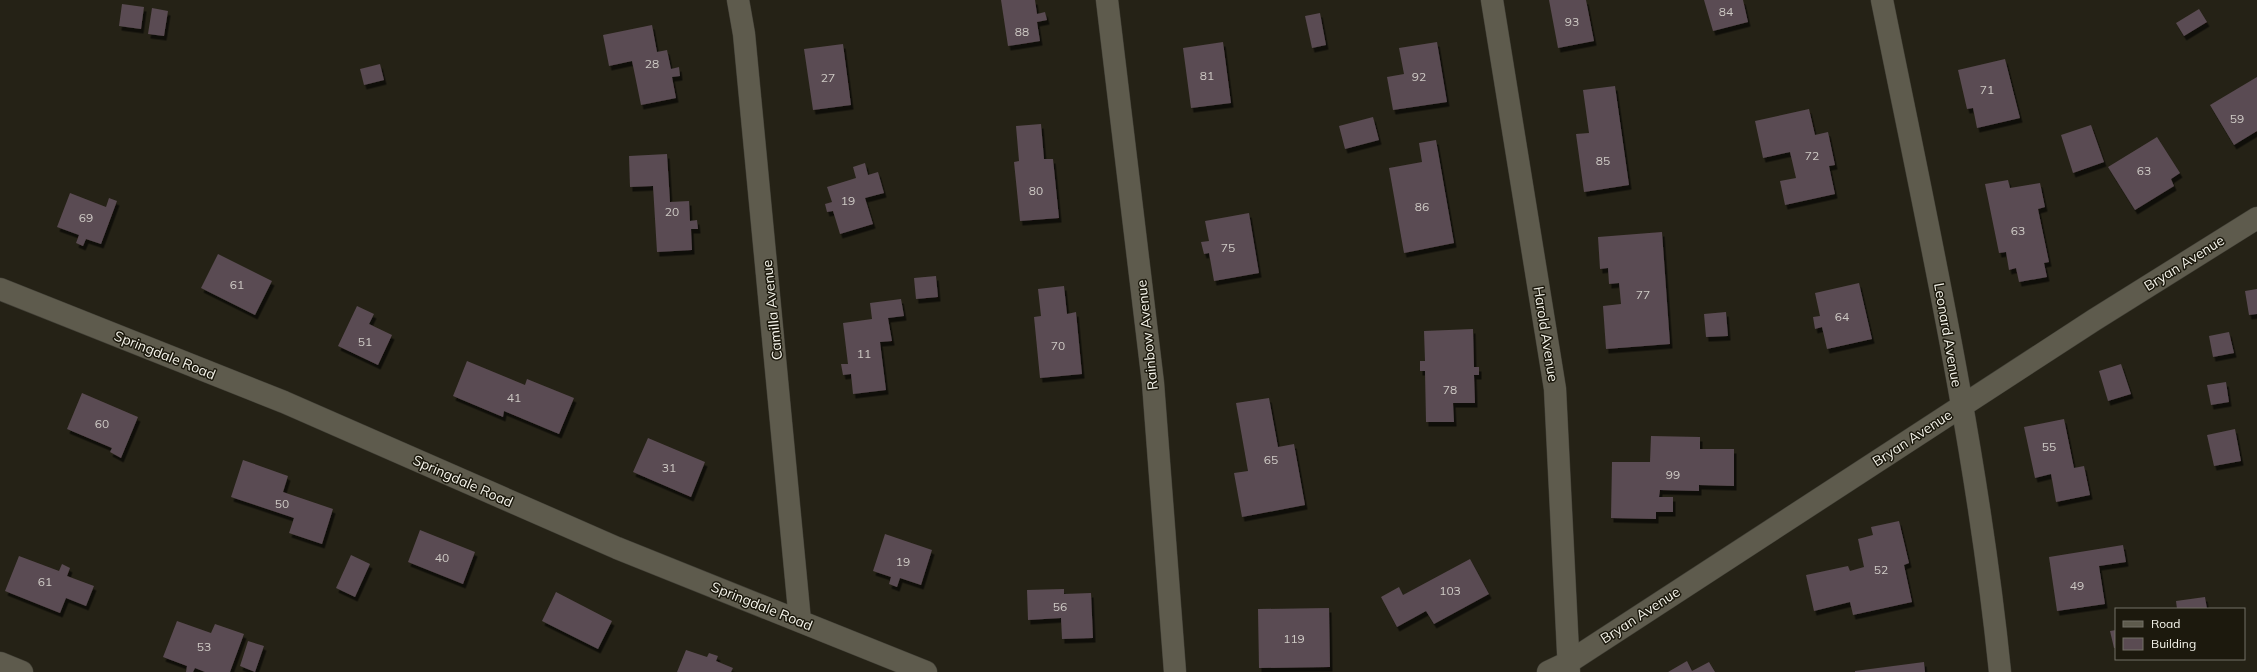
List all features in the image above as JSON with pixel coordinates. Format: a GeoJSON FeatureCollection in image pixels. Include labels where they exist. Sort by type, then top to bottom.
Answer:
{"type":"FeatureCollection","features":[{"type":"Feature","properties":{"kind":"street","name":"Camilla Avenue"},"geometry":{"type":"LineString","coordinates":[[738,0],[744,34],[749,81],[800,621]]}},
{"type":"Feature","properties":{"kind":"street","name":"Rainbow Avenue"},"geometry":{"type":"LineString","coordinates":[[1107,0],[1153,383],[1176,672]]}},
{"type":"Feature","properties":{"kind":"street","name":"Harold Avenue"},"geometry":{"type":"LineString","coordinates":[[1492,0],[1555,389],[1569,667]]}},
{"type":"Feature","properties":{"kind":"street","name":"Leonard Avenue"},"geometry":{"type":"LineString","coordinates":[[1882,0],[1951,341],[1991,587],[2000,672]]}},
{"type":"Feature","properties":{"kind":"street","name":"Bryan Avenue"},"geometry":{"type":"LineString","coordinates":[[1548,672],[1569,667],[1961,406],[2094,320],[2257,218]]}},
{"type":"Feature","properties":{"kind":"street","name":"Springdale Road"},"geometry":{"type":"LineString","coordinates":[[0,289],[284,402],[617,548],[926,672]]}},
{"type":"Feature","properties":{"kind":"street"},"geometry":{"type":"LineString","coordinates":[[0,663],[22,672]]}},
{"type":"Feature","properties":{"kind":"building"},"geometry":{"type":"Polygon","coordinates":[[[1001,0],[1035,0],[1037,14],[1045,12],[1047,20],[1037,22],[1040,41],[1008,46],[1001,0]]]}},
{"type":"Feature","properties":{"kind":"building"},"geometry":{"type":"Polygon","coordinates":[[[1549,0],[1586,0],[1594,41],[1558,48],[1549,0]]]}},
{"type":"Feature","properties":{"kind":"building"},"geometry":{"type":"Polygon","coordinates":[[[1704,0],[1743,0],[1748,22],[1713,31],[1704,0]]]}},
{"type":"Feature","properties":{"kind":"building"},"geometry":{"type":"Polygon","coordinates":[[[122,4],[144,7],[141,29],[119,26],[122,4]]]}},
{"type":"Feature","properties":{"kind":"building"},"geometry":{"type":"Polygon","coordinates":[[[152,8],[168,11],[164,36],[148,34],[152,8]]]}},
{"type":"Feature","properties":{"kind":"building"},"geometry":{"type":"Polygon","coordinates":[[[2199,9],[2207,22],[2184,36],[2176,23],[2199,9]]]}},
{"type":"Feature","properties":{"kind":"building"},"geometry":{"type":"Polygon","coordinates":[[[1320,13],[1326,45],[1312,48],[1305,16],[1320,13]]]}},
{"type":"Feature","properties":{"kind":"building"},"geometry":{"type":"Polygon","coordinates":[[[652,25],[657,52],[667,50],[671,69],[679,67],[680,76],[672,77],[676,98],[641,105],[632,61],[609,66],[603,35],[652,25]]]}},
{"type":"Feature","properties":{"kind":"building"},"geometry":{"type":"Polygon","coordinates":[[[1223,42],[1231,103],[1191,108],[1183,48],[1223,42]]]}},
{"type":"Feature","properties":{"kind":"building"},"geometry":{"type":"Polygon","coordinates":[[[1437,42],[1447,102],[1393,110],[1387,77],[1404,74],[1399,48],[1437,42]]]}},
{"type":"Feature","properties":{"kind":"building"},"geometry":{"type":"Polygon","coordinates":[[[843,44],[851,105],[813,110],[804,49],[843,44]]]}},
{"type":"Feature","properties":{"kind":"building"},"geometry":{"type":"Polygon","coordinates":[[[2005,59],[2020,118],[1977,128],[1973,108],[1967,109],[1958,70],[2005,59]]]}},
{"type":"Feature","properties":{"kind":"building"},"geometry":{"type":"Polygon","coordinates":[[[380,64],[384,80],[364,85],[360,69],[380,64]]]}},
{"type":"Feature","properties":{"kind":"building"},"geometry":{"type":"Polygon","coordinates":[[[2257,77],[2257,131],[2234,145],[2210,105],[2257,77]]]}},
{"type":"Feature","properties":{"kind":"building"},"geometry":{"type":"Polygon","coordinates":[[[1615,86],[1629,185],[1584,192],[1576,134],[1589,133],[1583,90],[1615,86]]]}},
{"type":"Feature","properties":{"kind":"building"},"geometry":{"type":"Polygon","coordinates":[[[1809,109],[1815,135],[1828,132],[1835,165],[1829,166],[1835,194],[1785,205],[1780,181],[1796,178],[1790,152],[1763,158],[1755,121],[1809,109]]]}},
{"type":"Feature","properties":{"kind":"building"},"geometry":{"type":"Polygon","coordinates":[[[1373,117],[1379,140],[1345,149],[1339,126],[1373,117]]]}},
{"type":"Feature","properties":{"kind":"building"},"geometry":{"type":"Polygon","coordinates":[[[1041,124],[1044,159],[1053,159],[1059,218],[1020,221],[1014,162],[1019,161],[1016,126],[1041,124]]]}},
{"type":"Feature","properties":{"kind":"building"},"geometry":{"type":"Polygon","coordinates":[[[2091,125],[2104,162],[2073,173],[2061,135],[2091,125]]]}},
{"type":"Feature","properties":{"kind":"building"},"geometry":{"type":"Polygon","coordinates":[[[2157,137],[2180,173],[2171,179],[2174,186],[2135,210],[2108,167],[2157,137]]]}},
{"type":"Feature","properties":{"kind":"building"},"geometry":{"type":"Polygon","coordinates":[[[1436,140],[1454,243],[1404,253],[1389,168],[1422,162],[1419,143],[1436,140]]]}},
{"type":"Feature","properties":{"kind":"building"},"geometry":{"type":"Polygon","coordinates":[[[667,154],[670,202],[689,201],[690,221],[697,220],[698,229],[691,229],[692,250],[657,252],[653,186],[630,187],[629,156],[667,154]]]}},
{"type":"Feature","properties":{"kind":"building"},"geometry":{"type":"Polygon","coordinates":[[[865,163],[868,175],[878,172],[884,193],[865,198],[873,224],[840,234],[833,211],[827,212],[825,204],[832,202],[827,187],[856,178],[853,167],[865,163]]]}},
{"type":"Feature","properties":{"kind":"building"},"geometry":{"type":"Polygon","coordinates":[[[2008,180],[2010,188],[2040,183],[2045,207],[2038,209],[2049,262],[2044,263],[2047,277],[2019,282],[2016,268],[2009,270],[2006,252],[1999,253],[1985,184],[2008,180]]]}},
{"type":"Feature","properties":{"kind":"building"},"geometry":{"type":"Polygon","coordinates":[[[70,193],[106,207],[109,198],[117,201],[101,244],[86,239],[83,246],[76,243],[79,235],[57,227],[70,193]]]}},
{"type":"Feature","properties":{"kind":"building"},"geometry":{"type":"Polygon","coordinates":[[[1249,213],[1259,273],[1214,281],[1209,253],[1204,254],[1201,242],[1209,241],[1205,221],[1249,213]]]}},
{"type":"Feature","properties":{"kind":"building"},"geometry":{"type":"Polygon","coordinates":[[[1662,232],[1670,344],[1606,349],[1603,306],[1621,304],[1619,283],[1609,284],[1608,268],[1600,269],[1598,237],[1662,232]]]}},
{"type":"Feature","properties":{"kind":"building"},"geometry":{"type":"Polygon","coordinates":[[[218,254],[272,281],[255,315],[201,288],[218,254]]]}},
{"type":"Feature","properties":{"kind":"building"},"geometry":{"type":"Polygon","coordinates":[[[936,276],[938,297],[916,299],[914,278],[936,276]]]}},
{"type":"Feature","properties":{"kind":"building"},"geometry":{"type":"Polygon","coordinates":[[[1859,283],[1872,339],[1827,349],[1822,327],[1815,329],[1813,317],[1820,316],[1815,293],[1859,283]]]}},
{"type":"Feature","properties":{"kind":"building"},"geometry":{"type":"Polygon","coordinates":[[[1064,286],[1067,314],[1076,312],[1082,374],[1040,378],[1034,317],[1041,316],[1038,289],[1064,286]]]}},
{"type":"Feature","properties":{"kind":"building"},"geometry":{"type":"Polygon","coordinates":[[[2257,289],[2257,314],[2249,315],[2245,291],[2257,289]]]}},
{"type":"Feature","properties":{"kind":"building"},"geometry":{"type":"Polygon","coordinates":[[[901,299],[904,316],[888,318],[892,341],[880,342],[886,390],[853,394],[851,374],[843,375],[841,364],[848,364],[843,323],[872,319],[870,303],[901,299]]]}},
{"type":"Feature","properties":{"kind":"building"},"geometry":{"type":"Polygon","coordinates":[[[357,306],[374,314],[369,324],[392,335],[378,365],[338,346],[357,306]]]}},
{"type":"Feature","properties":{"kind":"building"},"geometry":{"type":"Polygon","coordinates":[[[1726,312],[1728,336],[1706,337],[1704,314],[1726,312]]]}},
{"type":"Feature","properties":{"kind":"building"},"geometry":{"type":"Polygon","coordinates":[[[1473,329],[1474,367],[1479,367],[1479,375],[1474,375],[1475,403],[1453,403],[1454,422],[1426,422],[1425,371],[1420,371],[1420,361],[1425,361],[1424,331],[1473,329]]]}},
{"type":"Feature","properties":{"kind":"building"},"geometry":{"type":"Polygon","coordinates":[[[2229,332],[2234,353],[2213,357],[2209,336],[2229,332]]]}},
{"type":"Feature","properties":{"kind":"building"},"geometry":{"type":"Polygon","coordinates":[[[467,361],[525,385],[527,379],[574,398],[559,434],[504,411],[503,417],[453,396],[467,361]]]}},
{"type":"Feature","properties":{"kind":"building"},"geometry":{"type":"Polygon","coordinates":[[[2121,364],[2131,394],[2108,401],[2099,371],[2121,364]]]}},
{"type":"Feature","properties":{"kind":"building"},"geometry":{"type":"Polygon","coordinates":[[[2226,382],[2229,402],[2211,405],[2207,385],[2226,382]]]}},
{"type":"Feature","properties":{"kind":"building"},"geometry":{"type":"Polygon","coordinates":[[[82,393],[138,417],[121,458],[110,452],[112,448],[67,429],[82,393]]]}},
{"type":"Feature","properties":{"kind":"building"},"geometry":{"type":"Polygon","coordinates":[[[1269,398],[1278,447],[1294,444],[1305,505],[1242,517],[1234,473],[1248,471],[1236,403],[1269,398]]]}},
{"type":"Feature","properties":{"kind":"building"},"geometry":{"type":"Polygon","coordinates":[[[2064,419],[2074,468],[2084,466],[2090,495],[2056,502],[2051,474],[2035,478],[2024,427],[2064,419]]]}},
{"type":"Feature","properties":{"kind":"building"},"geometry":{"type":"Polygon","coordinates":[[[2235,429],[2241,461],[2214,466],[2207,435],[2235,429]]]}},
{"type":"Feature","properties":{"kind":"building"},"geometry":{"type":"Polygon","coordinates":[[[1651,436],[1700,437],[1700,449],[1734,449],[1734,486],[1699,485],[1699,491],[1660,490],[1659,497],[1673,497],[1673,512],[1656,512],[1656,519],[1611,518],[1612,462],[1650,462],[1651,436]]]}},
{"type":"Feature","properties":{"kind":"building"},"geometry":{"type":"Polygon","coordinates":[[[648,438],[705,462],[691,497],[633,472],[648,438]]]}},
{"type":"Feature","properties":{"kind":"building"},"geometry":{"type":"Polygon","coordinates":[[[243,460],[288,476],[283,492],[333,509],[322,544],[289,533],[294,518],[231,497],[243,460]]]}},
{"type":"Feature","properties":{"kind":"building"},"geometry":{"type":"Polygon","coordinates":[[[1899,521],[1909,563],[1904,565],[1912,602],[1853,615],[1850,602],[1814,611],[1806,575],[1848,566],[1850,571],[1864,567],[1858,539],[1873,535],[1871,527],[1899,521]]]}},
{"type":"Feature","properties":{"kind":"building"},"geometry":{"type":"Polygon","coordinates":[[[420,530],[475,552],[463,584],[408,562],[420,530]]]}},
{"type":"Feature","properties":{"kind":"building"},"geometry":{"type":"Polygon","coordinates":[[[885,534],[932,550],[921,585],[900,578],[897,587],[889,584],[891,577],[873,571],[885,534]]]}},
{"type":"Feature","properties":{"kind":"building"},"geometry":{"type":"Polygon","coordinates":[[[2123,545],[2126,562],[2099,566],[2105,604],[2057,611],[2049,557],[2123,545]]]}},
{"type":"Feature","properties":{"kind":"building"},"geometry":{"type":"Polygon","coordinates":[[[351,555],[370,564],[355,597],[336,588],[351,555]]]}},
{"type":"Feature","properties":{"kind":"building"},"geometry":{"type":"Polygon","coordinates":[[[19,556],[59,571],[62,564],[70,568],[67,576],[94,586],[86,606],[66,598],[60,613],[5,591],[19,556]]]}},
{"type":"Feature","properties":{"kind":"building"},"geometry":{"type":"Polygon","coordinates":[[[1470,559],[1489,594],[1434,624],[1426,611],[1397,627],[1381,597],[1399,587],[1403,595],[1470,559]]]}},
{"type":"Feature","properties":{"kind":"building"},"geometry":{"type":"Polygon","coordinates":[[[1064,589],[1064,594],[1091,593],[1093,638],[1062,639],[1061,618],[1028,620],[1027,590],[1064,589]]]}},
{"type":"Feature","properties":{"kind":"building"},"geometry":{"type":"Polygon","coordinates":[[[556,592],[612,621],[598,649],[542,621],[556,592]]]}},
{"type":"Feature","properties":{"kind":"building"},"geometry":{"type":"Polygon","coordinates":[[[2205,597],[2207,608],[2177,608],[2176,601],[2205,597]]]}},
{"type":"Feature","properties":{"kind":"building"},"geometry":{"type":"Polygon","coordinates":[[[1329,608],[1330,667],[1259,668],[1258,609],[1329,608]]]}},
{"type":"Feature","properties":{"kind":"building"},"geometry":{"type":"Polygon","coordinates":[[[177,621],[211,633],[215,624],[244,634],[230,672],[205,672],[195,668],[193,672],[186,672],[187,666],[163,657],[177,621]]]}},
{"type":"Feature","properties":{"kind":"building"},"geometry":{"type":"Polygon","coordinates":[[[2115,630],[2115,648],[2114,648],[2110,631],[2115,630]]]}},
{"type":"Feature","properties":{"kind":"building"},"geometry":{"type":"Polygon","coordinates":[[[248,641],[264,646],[255,672],[240,666],[248,641]]]}},
{"type":"Feature","properties":{"kind":"building"},"geometry":{"type":"Polygon","coordinates":[[[686,650],[707,657],[709,653],[718,656],[716,661],[733,668],[731,672],[677,672],[686,650]]]}},
{"type":"Feature","properties":{"kind":"building"},"geometry":{"type":"Polygon","coordinates":[[[1687,661],[1692,671],[1709,662],[1715,672],[1668,672],[1687,661]]]}},
{"type":"Feature","properties":{"kind":"building"},"geometry":{"type":"Polygon","coordinates":[[[1924,662],[1925,672],[1855,672],[1855,671],[1924,662]]]}}]}
